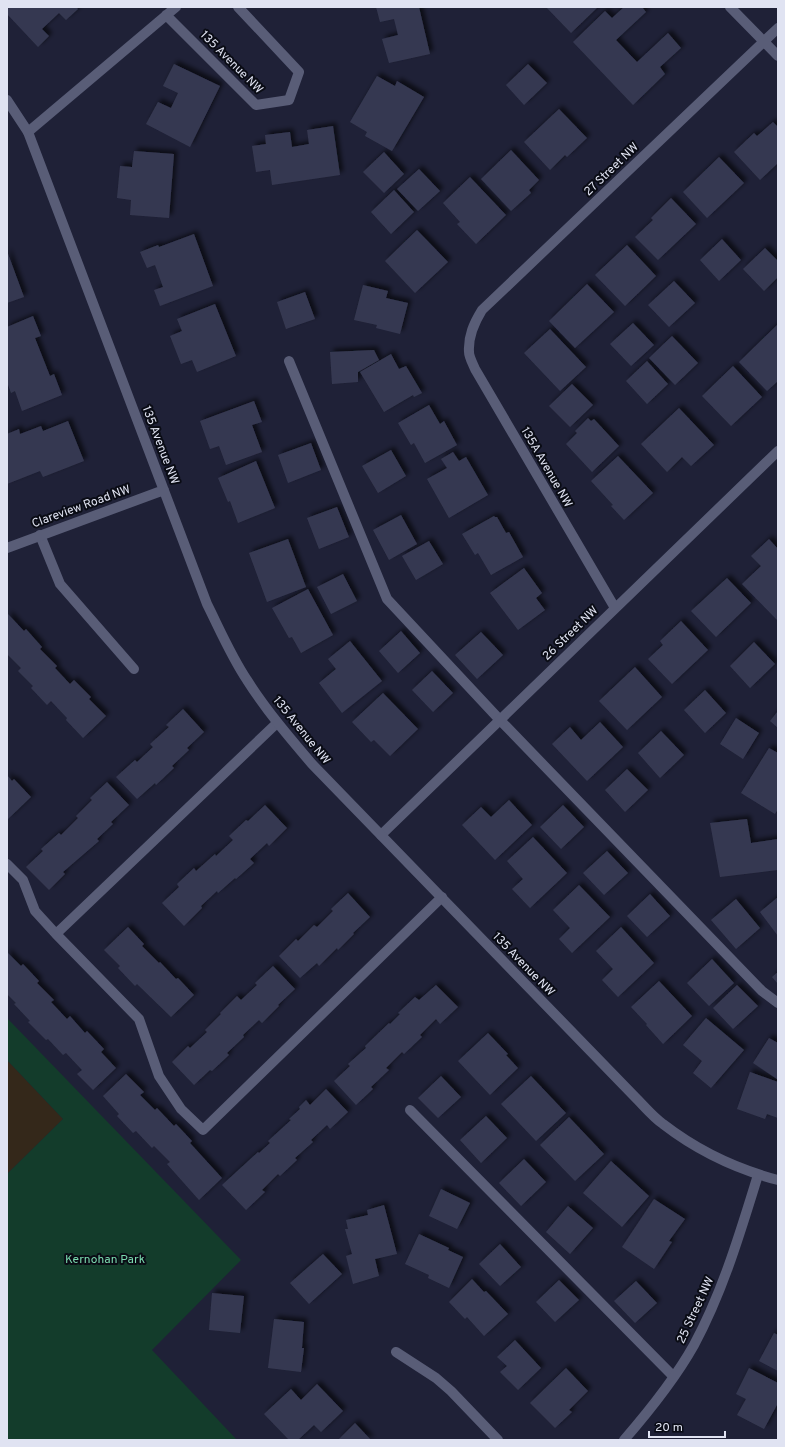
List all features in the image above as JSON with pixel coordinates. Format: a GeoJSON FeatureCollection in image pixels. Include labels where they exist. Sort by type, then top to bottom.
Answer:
{"type":"FeatureCollection","features":[{"type":"Feature","properties":{"kind":"street"},"geometry":{"type":"LineString","coordinates":[[28,132],[176,7]]}},
{"type":"Feature","properties":{"kind":"street","name":"135 Avenue NW"},"geometry":{"type":"LineString","coordinates":[[166,16],[256,105],[289,100],[299,72],[238,7]]}},
{"type":"Feature","properties":{"kind":"street"},"geometry":{"type":"LineString","coordinates":[[730,7],[778,56]]}},
{"type":"Feature","properties":{"kind":"street","name":"27 Street NW"},"geometry":{"type":"LineString","coordinates":[[470,335],[475,321],[482,310],[778,28]]}},
{"type":"Feature","properties":{"kind":"street","name":"135 Avenue NW"},"geometry":{"type":"LineString","coordinates":[[7,100],[28,132],[207,604],[246,679],[277,723],[312,764],[634,1097],[662,1124],[691,1144],[723,1161],[758,1175],[778,1180]]}},
{"type":"Feature","properties":{"kind":"street","name":"135A Avenue NW"},"geometry":{"type":"LineString","coordinates":[[470,335],[469,353],[475,369],[615,608]]}},
{"type":"Feature","properties":{"kind":"street"},"geometry":{"type":"LineString","coordinates":[[289,361],[387,599],[499,720],[762,991],[778,1003]]}},
{"type":"Feature","properties":{"kind":"street","name":"26 Street NW"},"geometry":{"type":"LineString","coordinates":[[381,835],[778,451]]}},
{"type":"Feature","properties":{"kind":"street","name":"Clareview Road NW"},"geometry":{"type":"LineString","coordinates":[[7,548],[164,490]]}},
{"type":"Feature","properties":{"kind":"street"},"geometry":{"type":"LineString","coordinates":[[40,535],[60,584],[134,669]]}},
{"type":"Feature","properties":{"kind":"street"},"geometry":{"type":"LineString","coordinates":[[56,934],[277,723]]}},
{"type":"Feature","properties":{"kind":"street"},"geometry":{"type":"LineString","coordinates":[[7,864],[23,880],[35,911],[139,1019],[159,1076],[181,1109],[203,1130],[442,897]]}},
{"type":"Feature","properties":{"kind":"street"},"geometry":{"type":"LineString","coordinates":[[410,1110],[673,1376]]}},
{"type":"Feature","properties":{"kind":"street","name":"25 Street NW"},"geometry":{"type":"LineString","coordinates":[[624,1440],[656,1403],[693,1345],[725,1275],[740,1235],[758,1175]]}},
{"type":"Feature","properties":{"kind":"street"},"geometry":{"type":"LineString","coordinates":[[396,1352],[436,1378],[451,1391],[498,1440]]}},
{"type":"Feature","properties":{"kind":"shaded area"},"geometry":{"type":"Polygon","coordinates":[[[7,1060],[63,1119],[7,1174],[7,1060]]]}},
{"type":"Feature","properties":{"kind":"green space","name":"Kernohan Park"},"geometry":{"type":"Polygon","coordinates":[[[7,1018],[241,1260],[152,1350],[237,1440],[7,1440],[7,1174],[63,1119],[7,1060],[7,1018]]]}},
{"type":"Feature","properties":{"kind":"building"},"geometry":{"type":"Polygon","coordinates":[[[7,7],[76,7],[78,9],[66,20],[59,13],[42,29],[49,36],[38,47],[7,14],[7,7]]]}},
{"type":"Feature","properties":{"kind":"building"},"geometry":{"type":"Polygon","coordinates":[[[376,7],[419,7],[430,54],[389,63],[382,39],[398,35],[394,19],[380,22],[376,7]]]}},
{"type":"Feature","properties":{"kind":"building"},"geometry":{"type":"Polygon","coordinates":[[[546,7],[598,7],[571,33],[546,7]]]}},
{"type":"Feature","properties":{"kind":"building"},"geometry":{"type":"Polygon","coordinates":[[[624,7],[642,7],[646,12],[616,40],[637,62],[668,33],[681,48],[660,67],[665,74],[633,105],[573,42],[605,11],[612,18],[624,7]]]}},
{"type":"Feature","properties":{"kind":"building"},"geometry":{"type":"Polygon","coordinates":[[[174,64],[220,86],[190,147],[146,124],[158,102],[171,108],[178,93],[163,86],[174,64]]]}},
{"type":"Feature","properties":{"kind":"building"},"geometry":{"type":"Polygon","coordinates":[[[528,64],[547,83],[524,105],[506,85],[528,64]]]}},
{"type":"Feature","properties":{"kind":"building"},"geometry":{"type":"Polygon","coordinates":[[[377,76],[395,86],[397,81],[424,97],[392,151],[365,136],[367,132],[350,122],[377,76]]]}},
{"type":"Feature","properties":{"kind":"building"},"geometry":{"type":"Polygon","coordinates":[[[559,109],[587,138],[567,157],[565,155],[550,170],[524,142],[559,109]]]}},
{"type":"Feature","properties":{"kind":"building"},"geometry":{"type":"Polygon","coordinates":[[[773,122],[778,127],[778,163],[760,180],[734,152],[754,133],[757,136],[773,122]]]}},
{"type":"Feature","properties":{"kind":"building"},"geometry":{"type":"Polygon","coordinates":[[[333,126],[340,175],[272,185],[270,170],[256,172],[252,146],[266,144],[265,135],[290,132],[292,147],[309,144],[307,130],[333,126]]]}},
{"type":"Feature","properties":{"kind":"building"},"geometry":{"type":"Polygon","coordinates":[[[511,150],[539,180],[529,190],[531,193],[511,211],[481,179],[511,150]]]}},
{"type":"Feature","properties":{"kind":"building"},"geometry":{"type":"Polygon","coordinates":[[[134,151],[174,154],[169,218],[130,215],[131,200],[117,198],[120,166],[132,167],[134,151]]]}},
{"type":"Feature","properties":{"kind":"building"},"geometry":{"type":"Polygon","coordinates":[[[384,152],[404,174],[384,193],[363,172],[384,152]]]}},
{"type":"Feature","properties":{"kind":"building"},"geometry":{"type":"Polygon","coordinates":[[[719,157],[744,183],[707,218],[683,192],[719,157]]]}},
{"type":"Feature","properties":{"kind":"building"},"geometry":{"type":"Polygon","coordinates":[[[419,169],[440,191],[418,211],[397,189],[419,169]]]}},
{"type":"Feature","properties":{"kind":"building"},"geometry":{"type":"Polygon","coordinates":[[[470,177],[506,215],[476,244],[457,224],[460,222],[443,203],[470,177]]]}},
{"type":"Feature","properties":{"kind":"building"},"geometry":{"type":"Polygon","coordinates":[[[394,190],[414,212],[391,234],[371,212],[394,190]]]}},
{"type":"Feature","properties":{"kind":"building"},"geometry":{"type":"Polygon","coordinates":[[[671,198],[696,224],[658,260],[635,237],[653,220],[651,218],[671,198]]]}},
{"type":"Feature","properties":{"kind":"building"},"geometry":{"type":"Polygon","coordinates":[[[417,230],[448,262],[415,293],[385,261],[417,230]]]}},
{"type":"Feature","properties":{"kind":"building"},"geometry":{"type":"Polygon","coordinates":[[[194,234],[213,286],[160,306],[154,290],[163,287],[155,265],[147,268],[140,252],[158,245],[159,247],[194,234]]]}},
{"type":"Feature","properties":{"kind":"building"},"geometry":{"type":"Polygon","coordinates":[[[722,239],[741,260],[719,281],[700,260],[722,239]]]}},
{"type":"Feature","properties":{"kind":"building"},"geometry":{"type":"Polygon","coordinates":[[[627,245],[656,276],[625,306],[595,275],[627,245]]]}},
{"type":"Feature","properties":{"kind":"building"},"geometry":{"type":"Polygon","coordinates":[[[765,248],[778,261],[778,277],[764,291],[743,269],[765,248]]]}},
{"type":"Feature","properties":{"kind":"building"},"geometry":{"type":"Polygon","coordinates":[[[7,251],[24,297],[7,303],[7,251]]]}},
{"type":"Feature","properties":{"kind":"building"},"geometry":{"type":"Polygon","coordinates":[[[674,281],[695,303],[669,327],[648,305],[674,281]]]}},
{"type":"Feature","properties":{"kind":"building"},"geometry":{"type":"Polygon","coordinates":[[[587,284],[614,312],[575,348],[549,321],[587,284]]]}},
{"type":"Feature","properties":{"kind":"building"},"geometry":{"type":"Polygon","coordinates":[[[363,285],[388,291],[386,298],[408,303],[400,334],[376,328],[377,325],[354,320],[363,285]]]}},
{"type":"Feature","properties":{"kind":"building"},"geometry":{"type":"Polygon","coordinates":[[[305,292],[315,319],[286,329],[277,302],[305,292]]]}},
{"type":"Feature","properties":{"kind":"building"},"geometry":{"type":"Polygon","coordinates":[[[215,304],[236,356],[197,372],[192,360],[181,364],[170,336],[182,331],[177,319],[215,304]]]}},
{"type":"Feature","properties":{"kind":"building"},"geometry":{"type":"Polygon","coordinates":[[[33,316],[41,336],[35,338],[50,376],[54,374],[62,395],[22,411],[15,391],[11,393],[7,382],[7,327],[33,316]]]}},
{"type":"Feature","properties":{"kind":"building"},"geometry":{"type":"Polygon","coordinates":[[[633,323],[654,345],[631,366],[610,344],[633,323]]]}},
{"type":"Feature","properties":{"kind":"building"},"geometry":{"type":"Polygon","coordinates":[[[777,325],[778,381],[767,391],[739,362],[777,325]]]}},
{"type":"Feature","properties":{"kind":"building"},"geometry":{"type":"Polygon","coordinates":[[[550,329],[586,367],[560,391],[524,353],[550,329]]]}},
{"type":"Feature","properties":{"kind":"building"},"geometry":{"type":"Polygon","coordinates":[[[672,336],[698,363],[675,385],[649,358],[672,336]]]}},
{"type":"Feature","properties":{"kind":"building"},"geometry":{"type":"Polygon","coordinates":[[[374,350],[379,360],[358,372],[358,382],[332,384],[330,352],[374,350]]]}},
{"type":"Feature","properties":{"kind":"building"},"geometry":{"type":"Polygon","coordinates":[[[391,354],[399,369],[406,366],[422,393],[414,397],[413,395],[384,412],[360,372],[391,354]]]}},
{"type":"Feature","properties":{"kind":"building"},"geometry":{"type":"Polygon","coordinates":[[[647,361],[668,384],[647,404],[626,381],[647,361]]]}},
{"type":"Feature","properties":{"kind":"building"},"geometry":{"type":"Polygon","coordinates":[[[733,366],[762,397],[731,426],[702,396],[733,366]]]}},
{"type":"Feature","properties":{"kind":"building"},"geometry":{"type":"Polygon","coordinates":[[[572,384],[593,405],[570,427],[549,406],[572,384]]]}},
{"type":"Feature","properties":{"kind":"building"},"geometry":{"type":"Polygon","coordinates":[[[254,401],[262,422],[252,425],[262,452],[226,465],[219,446],[210,449],[200,421],[254,401]]]}},
{"type":"Feature","properties":{"kind":"building"},"geometry":{"type":"Polygon","coordinates":[[[429,405],[440,424],[444,421],[457,445],[425,463],[414,443],[411,445],[398,423],[429,405]]]}},
{"type":"Feature","properties":{"kind":"building"},"geometry":{"type":"Polygon","coordinates":[[[679,408],[714,445],[691,466],[682,457],[667,472],[641,444],[679,408]]]}},
{"type":"Feature","properties":{"kind":"building"},"geometry":{"type":"Polygon","coordinates":[[[588,418],[591,421],[594,419],[619,446],[592,472],[566,444],[577,433],[575,431],[588,418]]]}},
{"type":"Feature","properties":{"kind":"building"},"geometry":{"type":"Polygon","coordinates":[[[68,421],[84,461],[43,477],[40,471],[7,484],[7,434],[19,429],[20,434],[41,426],[43,431],[68,421]]]}},
{"type":"Feature","properties":{"kind":"building"},"geometry":{"type":"Polygon","coordinates":[[[311,443],[321,470],[288,483],[278,455],[311,443]]]}},
{"type":"Feature","properties":{"kind":"building"},"geometry":{"type":"Polygon","coordinates":[[[391,450],[406,476],[378,493],[362,466],[391,450]]]}},
{"type":"Feature","properties":{"kind":"building"},"geometry":{"type":"Polygon","coordinates":[[[453,452],[459,461],[466,457],[488,495],[449,518],[427,479],[447,468],[441,459],[453,452]]]}},
{"type":"Feature","properties":{"kind":"building"},"geometry":{"type":"Polygon","coordinates":[[[618,456],[653,493],[624,520],[611,506],[613,505],[591,481],[618,456]]]}},
{"type":"Feature","properties":{"kind":"building"},"geometry":{"type":"Polygon","coordinates":[[[256,461],[275,508],[238,523],[230,501],[228,502],[218,478],[256,461]]]}},
{"type":"Feature","properties":{"kind":"building"},"geometry":{"type":"Polygon","coordinates":[[[337,507],[349,537],[319,549],[307,518],[337,507]]]}},
{"type":"Feature","properties":{"kind":"building"},"geometry":{"type":"Polygon","coordinates":[[[401,515],[417,544],[389,560],[373,530],[401,515]]]}},
{"type":"Feature","properties":{"kind":"building"},"geometry":{"type":"Polygon","coordinates":[[[494,516],[497,517],[506,533],[509,532],[523,557],[491,575],[478,553],[475,555],[462,534],[494,516]]]}},
{"type":"Feature","properties":{"kind":"building"},"geometry":{"type":"Polygon","coordinates":[[[288,539],[306,587],[267,602],[249,553],[288,539]]]}},
{"type":"Feature","properties":{"kind":"building"},"geometry":{"type":"Polygon","coordinates":[[[769,539],[778,549],[777,620],[742,584],[761,566],[751,556],[769,539]]]}},
{"type":"Feature","properties":{"kind":"building"},"geometry":{"type":"Polygon","coordinates":[[[429,541],[443,564],[416,580],[402,556],[429,541]]]}},
{"type":"Feature","properties":{"kind":"building"},"geometry":{"type":"Polygon","coordinates":[[[524,568],[542,593],[536,598],[545,610],[518,630],[490,593],[524,568]]]}},
{"type":"Feature","properties":{"kind":"building"},"geometry":{"type":"Polygon","coordinates":[[[343,574],[357,601],[331,614],[317,587],[343,574]]]}},
{"type":"Feature","properties":{"kind":"building"},"geometry":{"type":"Polygon","coordinates":[[[727,578],[751,603],[716,637],[691,611],[727,578]]]}},
{"type":"Feature","properties":{"kind":"building"},"geometry":{"type":"Polygon","coordinates":[[[308,589],[333,635],[301,653],[292,637],[289,638],[272,608],[308,589]]]}},
{"type":"Feature","properties":{"kind":"building"},"geometry":{"type":"Polygon","coordinates":[[[8,614],[24,631],[26,629],[42,647],[40,649],[57,666],[55,668],[70,684],[74,680],[91,697],[89,699],[106,716],[83,738],[51,701],[47,705],[31,688],[33,686],[18,671],[21,668],[7,654],[8,614]]]}},
{"type":"Feature","properties":{"kind":"building"},"geometry":{"type":"Polygon","coordinates":[[[681,621],[708,650],[672,684],[648,659],[663,645],[660,641],[681,621]]]}},
{"type":"Feature","properties":{"kind":"building"},"geometry":{"type":"Polygon","coordinates":[[[401,631],[420,653],[398,673],[379,651],[401,631]]]}},
{"type":"Feature","properties":{"kind":"building"},"geometry":{"type":"Polygon","coordinates":[[[481,632],[503,655],[477,679],[455,655],[481,632]]]}},
{"type":"Feature","properties":{"kind":"building"},"geometry":{"type":"Polygon","coordinates":[[[350,641],[382,681],[342,713],[319,683],[336,669],[328,659],[350,641]]]}},
{"type":"Feature","properties":{"kind":"building"},"geometry":{"type":"Polygon","coordinates":[[[754,642],[775,664],[750,688],[730,666],[754,642]]]}},
{"type":"Feature","properties":{"kind":"building"},"geometry":{"type":"Polygon","coordinates":[[[635,667],[662,697],[627,730],[599,701],[635,667]]]}},
{"type":"Feature","properties":{"kind":"building"},"geometry":{"type":"Polygon","coordinates":[[[432,671],[453,693],[433,712],[412,690],[432,671]]]}},
{"type":"Feature","properties":{"kind":"building"},"geometry":{"type":"Polygon","coordinates":[[[705,690],[726,713],[705,733],[684,710],[705,690]]]}},
{"type":"Feature","properties":{"kind":"building"},"geometry":{"type":"Polygon","coordinates":[[[383,693],[418,729],[390,756],[374,740],[371,742],[352,722],[383,693]]]}},
{"type":"Feature","properties":{"kind":"building"},"geometry":{"type":"Polygon","coordinates":[[[183,709],[204,732],[187,748],[189,750],[172,766],[174,768],[156,785],[155,783],[137,799],[116,777],[135,760],[137,762],[153,747],[150,744],[169,727],[166,725],[183,709]]]}},
{"type":"Feature","properties":{"kind":"building"},"geometry":{"type":"Polygon","coordinates":[[[778,711],[778,728],[770,721],[778,711]]]}},
{"type":"Feature","properties":{"kind":"building"},"geometry":{"type":"Polygon","coordinates":[[[736,718],[759,733],[743,759],[720,744],[736,718]]]}},
{"type":"Feature","properties":{"kind":"building"},"geometry":{"type":"Polygon","coordinates":[[[600,722],[623,747],[587,781],[552,744],[570,727],[581,740],[600,722]]]}},
{"type":"Feature","properties":{"kind":"building"},"geometry":{"type":"Polygon","coordinates":[[[661,731],[684,755],[660,778],[638,753],[661,731]]]}},
{"type":"Feature","properties":{"kind":"building"},"geometry":{"type":"Polygon","coordinates":[[[769,748],[778,753],[778,809],[775,814],[741,793],[769,748]]]}},
{"type":"Feature","properties":{"kind":"building"},"geometry":{"type":"Polygon","coordinates":[[[627,769],[648,790],[625,812],[605,790],[627,769]]]}},
{"type":"Feature","properties":{"kind":"building"},"geometry":{"type":"Polygon","coordinates":[[[7,775],[12,781],[14,779],[31,797],[8,819],[7,775]]]}},
{"type":"Feature","properties":{"kind":"building"},"geometry":{"type":"Polygon","coordinates":[[[107,782],[129,805],[111,822],[113,824],[97,839],[99,841],[63,872],[65,874],[49,890],[26,867],[43,851],[41,849],[59,833],[61,835],[78,818],[76,816],[92,800],[90,798],[107,782]]]}},
{"type":"Feature","properties":{"kind":"building"},"geometry":{"type":"Polygon","coordinates":[[[509,800],[532,825],[495,860],[462,825],[481,807],[491,817],[509,800]]]}},
{"type":"Feature","properties":{"kind":"building"},"geometry":{"type":"Polygon","coordinates":[[[265,805],[287,828],[269,846],[267,843],[250,859],[254,863],[218,893],[217,891],[201,906],[202,908],[184,926],[162,903],[179,887],[177,884],[194,868],[196,871],[215,854],[216,856],[233,840],[229,836],[265,805]]]}},
{"type":"Feature","properties":{"kind":"building"},"geometry":{"type":"Polygon","coordinates":[[[563,805],[584,827],[561,849],[540,827],[563,805]]]}},
{"type":"Feature","properties":{"kind":"building"},"geometry":{"type":"Polygon","coordinates":[[[747,819],[751,843],[778,839],[778,870],[720,877],[710,823],[747,819]]]}},
{"type":"Feature","properties":{"kind":"building"},"geometry":{"type":"Polygon","coordinates":[[[533,837],[567,873],[530,908],[512,889],[523,879],[507,861],[533,837]]]}},
{"type":"Feature","properties":{"kind":"building"},"geometry":{"type":"Polygon","coordinates":[[[607,851],[628,873],[604,895],[583,873],[607,851]]]}},
{"type":"Feature","properties":{"kind":"building"},"geometry":{"type":"Polygon","coordinates":[[[579,885],[610,917],[572,953],[559,939],[570,928],[553,910],[579,885]]]}},
{"type":"Feature","properties":{"kind":"building"},"geometry":{"type":"Polygon","coordinates":[[[348,893],[370,917],[338,950],[337,948],[319,966],[317,963],[300,978],[279,956],[296,939],[298,941],[314,925],[317,927],[333,911],[331,909],[348,893]]]}},
{"type":"Feature","properties":{"kind":"building"},"geometry":{"type":"Polygon","coordinates":[[[650,894],[670,916],[647,937],[627,916],[650,894]]]}},
{"type":"Feature","properties":{"kind":"building"},"geometry":{"type":"Polygon","coordinates":[[[778,897],[778,936],[760,912],[778,897]]]}},
{"type":"Feature","properties":{"kind":"building"},"geometry":{"type":"Polygon","coordinates":[[[736,899],[760,928],[736,949],[711,920],[736,899]]]}},
{"type":"Feature","properties":{"kind":"building"},"geometry":{"type":"Polygon","coordinates":[[[128,927],[144,944],[142,946],[176,979],[178,978],[194,995],[171,1017],[137,984],[135,986],[118,968],[120,966],[104,950],[128,927]]]}},
{"type":"Feature","properties":{"kind":"building"},"geometry":{"type":"Polygon","coordinates":[[[621,927],[654,963],[618,997],[602,980],[613,969],[596,951],[621,927]]]}},
{"type":"Feature","properties":{"kind":"building"},"geometry":{"type":"Polygon","coordinates":[[[7,952],[21,966],[23,964],[39,981],[37,983],[54,1000],[51,1002],[67,1019],[70,1016],[85,1033],[87,1031],[104,1049],[101,1052],[116,1068],[93,1090],[77,1074],[82,1070],[66,1053],[63,1055],[48,1039],[46,1040],[28,1022],[30,1021],[7,994],[7,952]]]}},
{"type":"Feature","properties":{"kind":"building"},"geometry":{"type":"Polygon","coordinates":[[[712,959],[734,983],[709,1006],[687,983],[712,959]]]}},
{"type":"Feature","properties":{"kind":"building"},"geometry":{"type":"Polygon","coordinates":[[[273,966],[295,989],[262,1023],[259,1020],[243,1035],[244,1037],[227,1053],[229,1055],[194,1085],[172,1062],[188,1046],[190,1048],[207,1032],[205,1030],[237,996],[241,1000],[257,985],[255,983],[273,966]]]}},
{"type":"Feature","properties":{"kind":"building"},"geometry":{"type":"Polygon","coordinates":[[[778,972],[778,984],[772,977],[778,972]]]}},
{"type":"Feature","properties":{"kind":"building"},"geometry":{"type":"Polygon","coordinates":[[[659,981],[692,1016],[663,1044],[631,1007],[659,981]]]}},
{"type":"Feature","properties":{"kind":"building"},"geometry":{"type":"Polygon","coordinates":[[[436,985],[458,1007],[440,1024],[436,1019],[420,1035],[422,1037],[404,1054],[402,1052],[386,1068],[389,1070],[371,1087],[373,1089],[356,1105],[334,1081],[350,1066],[348,1064],[366,1048],[365,1046],[389,1023],[390,1024],[400,1014],[398,1013],[415,997],[419,1000],[436,985]]]}},
{"type":"Feature","properties":{"kind":"building"},"geometry":{"type":"Polygon","coordinates":[[[737,985],[758,1006],[733,1029],[713,1008],[737,985]]]}},
{"type":"Feature","properties":{"kind":"building"},"geometry":{"type":"Polygon","coordinates":[[[706,1018],[744,1050],[711,1088],[693,1073],[702,1061],[683,1045],[706,1018]]]}},
{"type":"Feature","properties":{"kind":"building"},"geometry":{"type":"Polygon","coordinates":[[[488,1033],[508,1054],[506,1055],[518,1068],[490,1095],[458,1061],[488,1033]]]}},
{"type":"Feature","properties":{"kind":"building"},"geometry":{"type":"Polygon","coordinates":[[[769,1038],[778,1043],[777,1079],[753,1063],[769,1038]]]}},
{"type":"Feature","properties":{"kind":"building"},"geometry":{"type":"Polygon","coordinates":[[[750,1072],[778,1082],[778,1118],[767,1114],[765,1119],[737,1109],[750,1072]]]}},
{"type":"Feature","properties":{"kind":"building"},"geometry":{"type":"Polygon","coordinates":[[[126,1074],[144,1092],[140,1095],[155,1110],[157,1108],[174,1126],[176,1124],[192,1141],[190,1143],[222,1178],[199,1200],[167,1164],[170,1162],[154,1146],[152,1148],[136,1131],[133,1133],[117,1116],[119,1114],[103,1096],[126,1074]]]}},
{"type":"Feature","properties":{"kind":"building"},"geometry":{"type":"Polygon","coordinates":[[[441,1076],[461,1097],[438,1118],[418,1098],[441,1076]]]}},
{"type":"Feature","properties":{"kind":"building"},"geometry":{"type":"Polygon","coordinates":[[[531,1076],[566,1113],[536,1141],[501,1104],[531,1076]]]}},
{"type":"Feature","properties":{"kind":"building"},"geometry":{"type":"Polygon","coordinates":[[[326,1089],[348,1112],[330,1129],[327,1125],[311,1140],[313,1142],[295,1158],[297,1160],[280,1176],[278,1174],[262,1190],[265,1192],[246,1210],[222,1185],[270,1143],[268,1141],[291,1120],[289,1119],[300,1109],[299,1107],[306,1100],[310,1105],[326,1089]]]}},
{"type":"Feature","properties":{"kind":"building"},"geometry":{"type":"Polygon","coordinates":[[[486,1116],[507,1138],[481,1163],[460,1140],[486,1116]]]}},
{"type":"Feature","properties":{"kind":"building"},"geometry":{"type":"Polygon","coordinates":[[[569,1117],[604,1154],[575,1181],[540,1145],[569,1117]]]}},
{"type":"Feature","properties":{"kind":"building"},"geometry":{"type":"Polygon","coordinates":[[[524,1159],[546,1182],[521,1206],[499,1183],[524,1159]]]}},
{"type":"Feature","properties":{"kind":"building"},"geometry":{"type":"Polygon","coordinates":[[[611,1161],[649,1196],[622,1227],[583,1193],[611,1161]]]}},
{"type":"Feature","properties":{"kind":"building"},"geometry":{"type":"Polygon","coordinates":[[[441,1189],[470,1203],[457,1229],[429,1216],[441,1189]]]}},
{"type":"Feature","properties":{"kind":"building"},"geometry":{"type":"Polygon","coordinates":[[[654,1199],[685,1219],[669,1241],[672,1242],[654,1269],[622,1247],[654,1199]]]}},
{"type":"Feature","properties":{"kind":"building"},"geometry":{"type":"Polygon","coordinates":[[[384,1205],[397,1254],[375,1259],[379,1276],[353,1284],[346,1256],[352,1254],[345,1229],[348,1229],[346,1220],[368,1215],[367,1210],[384,1205]]]}},
{"type":"Feature","properties":{"kind":"building"},"geometry":{"type":"Polygon","coordinates":[[[568,1206],[593,1228],[570,1254],[546,1232],[568,1206]]]}},
{"type":"Feature","properties":{"kind":"building"},"geometry":{"type":"Polygon","coordinates":[[[419,1234],[449,1248],[448,1250],[463,1257],[449,1288],[428,1278],[429,1275],[405,1264],[419,1234]]]}},
{"type":"Feature","properties":{"kind":"building"},"geometry":{"type":"Polygon","coordinates":[[[500,1244],[521,1267],[500,1286],[479,1264],[500,1244]]]}},
{"type":"Feature","properties":{"kind":"building"},"geometry":{"type":"Polygon","coordinates":[[[323,1254],[342,1274],[309,1304],[290,1283],[323,1254]]]}},
{"type":"Feature","properties":{"kind":"building"},"geometry":{"type":"Polygon","coordinates":[[[472,1279],[508,1314],[484,1336],[467,1317],[465,1319],[449,1302],[472,1279]]]}},
{"type":"Feature","properties":{"kind":"building"},"geometry":{"type":"Polygon","coordinates":[[[559,1280],[579,1300],[555,1322],[536,1302],[559,1280]]]}},
{"type":"Feature","properties":{"kind":"building"},"geometry":{"type":"Polygon","coordinates":[[[636,1281],[657,1303],[635,1323],[614,1301],[636,1281]]]}},
{"type":"Feature","properties":{"kind":"building"},"geometry":{"type":"Polygon","coordinates":[[[212,1293],[244,1296],[240,1333],[209,1330],[212,1293]]]}},
{"type":"Feature","properties":{"kind":"building"},"geometry":{"type":"Polygon","coordinates":[[[274,1319],[304,1322],[302,1348],[304,1348],[301,1372],[268,1368],[274,1319]]]}},
{"type":"Feature","properties":{"kind":"building"},"geometry":{"type":"Polygon","coordinates":[[[774,1333],[778,1335],[778,1371],[759,1361],[774,1333]]]}},
{"type":"Feature","properties":{"kind":"building"},"geometry":{"type":"Polygon","coordinates":[[[515,1340],[541,1368],[518,1390],[500,1372],[507,1366],[497,1357],[515,1340]]]}},
{"type":"Feature","properties":{"kind":"building"},"geometry":{"type":"Polygon","coordinates":[[[566,1368],[588,1391],[569,1410],[572,1412],[555,1428],[530,1403],[566,1368]]]}},
{"type":"Feature","properties":{"kind":"building"},"geometry":{"type":"Polygon","coordinates":[[[749,1368],[778,1383],[778,1403],[764,1429],[737,1415],[746,1399],[736,1394],[749,1368]]]}},
{"type":"Feature","properties":{"kind":"building"},"geometry":{"type":"Polygon","coordinates":[[[317,1384],[343,1411],[321,1432],[314,1425],[298,1440],[289,1440],[264,1414],[291,1389],[301,1400],[317,1384]]]}},
{"type":"Feature","properties":{"kind":"building"},"geometry":{"type":"Polygon","coordinates":[[[355,1423],[371,1440],[338,1440],[355,1423]]]}}]}
